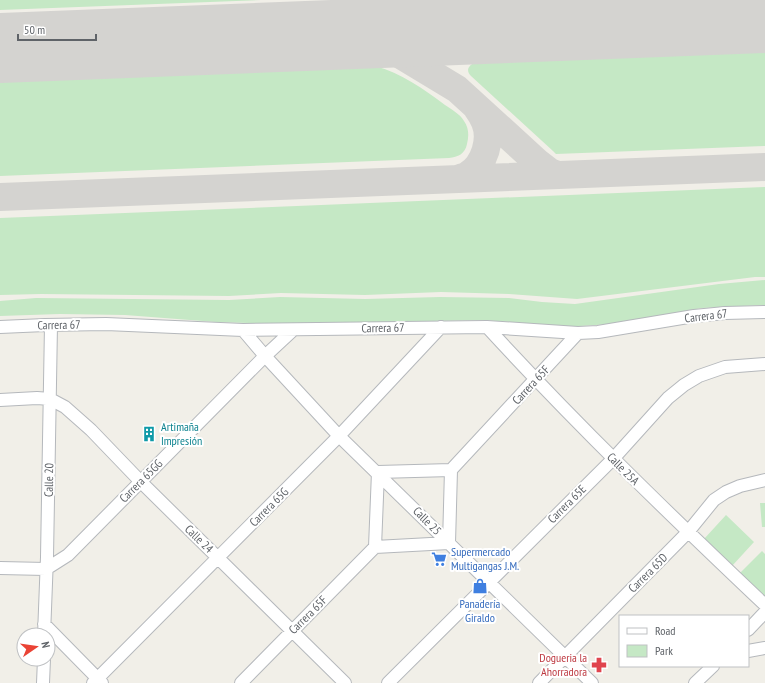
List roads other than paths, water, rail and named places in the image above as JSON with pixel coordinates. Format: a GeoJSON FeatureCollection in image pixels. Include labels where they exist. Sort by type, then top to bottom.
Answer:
{"type":"FeatureCollection","features":[{"type":"Feature","properties":{"kind":"street","name":"Carrera 67"},"geometry":{"type":"LineString","coordinates":[[0,327],[106,324],[243,330],[293,330],[441,327],[578,333],[598,332],[694,316],[725,313],[765,312]]}},
{"type":"Feature","properties":{"kind":"street","name":"Calle 20"},"geometry":{"type":"LineString","coordinates":[[44,627],[51,325]]}},
{"type":"Feature","properties":{"kind":"street","name":"Carrera 65G"},"geometry":{"type":"LineString","coordinates":[[98,682],[218,557],[340,436],[441,327]]}},
{"type":"Feature","properties":{"kind":"street","name":"Calle 25A"},"geometry":{"type":"LineString","coordinates":[[487,328],[613,459],[765,605]]}},
{"type":"Feature","properties":{"kind":"street","name":"Calle 25"},"geometry":{"type":"LineString","coordinates":[[243,330],[265,356],[340,436],[592,683]]}},
{"type":"Feature","properties":{"kind":"street"},"geometry":{"type":"LineString","coordinates":[[265,356],[293,330]]}},
{"type":"Feature","properties":{"kind":"street","name":"Carrera 65F"},"geometry":{"type":"LineString","coordinates":[[451,470],[578,333]]}},
{"type":"Feature","properties":{"kind":"street","name":"Carrera 65GG"},"geometry":{"type":"LineString","coordinates":[[46,570],[68,555],[265,356]]}},
{"type":"Feature","properties":{"kind":"street","name":"Carrera 65E"},"geometry":{"type":"LineString","coordinates":[[388,683],[613,459],[668,398],[684,385],[699,376],[725,367],[765,364]]}},
{"type":"Feature","properties":{"kind":"street"},"geometry":{"type":"LineString","coordinates":[[0,400],[37,398],[50,399]]}},
{"type":"Feature","properties":{"kind":"street","name":"Calle 24"},"geometry":{"type":"LineString","coordinates":[[50,399],[65,406],[91,430],[141,482],[293,630],[345,683]]}},
{"type":"Feature","properties":{"kind":"street"},"geometry":{"type":"LineString","coordinates":[[451,470],[449,543],[375,547],[378,472],[451,470]]}},
{"type":"Feature","properties":{"kind":"street","name":"Carrera 65D"},"geometry":{"type":"LineString","coordinates":[[540,683],[688,532],[714,500],[726,492],[740,486],[765,480]]}},
{"type":"Feature","properties":{"kind":"street","name":"Carrera 65F"},"geometry":{"type":"LineString","coordinates":[[241,683],[375,547]]}},
{"type":"Feature","properties":{"kind":"street"},"geometry":{"type":"LineString","coordinates":[[0,568],[46,570]]}},
{"type":"Feature","properties":{"kind":"street"},"geometry":{"type":"LineString","coordinates":[[749,629],[765,612]]}},
{"type":"Feature","properties":{"kind":"street"},"geometry":{"type":"LineString","coordinates":[[56,642],[98,682]]}},
{"type":"Feature","properties":{"kind":"street"},"geometry":{"type":"LineString","coordinates":[[749,651],[765,648]]}},
{"type":"Feature","properties":{"kind":"street"},"geometry":{"type":"LineString","coordinates":[[44,667],[44,683]]}},
{"type":"Feature","properties":{"kind":"street"},"geometry":{"type":"LineString","coordinates":[[695,683],[712,667]]}},
{"type":"Feature","properties":{"kind":"place","name":"Artimaña Impresión"},"geometry":{"type":"Point","coordinates":[149,434]}},
{"type":"Feature","properties":{"kind":"place","name":"Supermercado Multigangas J.M."},"geometry":{"type":"Point","coordinates":[439,559]}},
{"type":"Feature","properties":{"kind":"place","name":"Panadería Giraldo"},"geometry":{"type":"Point","coordinates":[480,586]}},
{"type":"Feature","properties":{"kind":"place","name":"Dogueria la Ahorradora"},"geometry":{"type":"Point","coordinates":[599,665]}}]}
